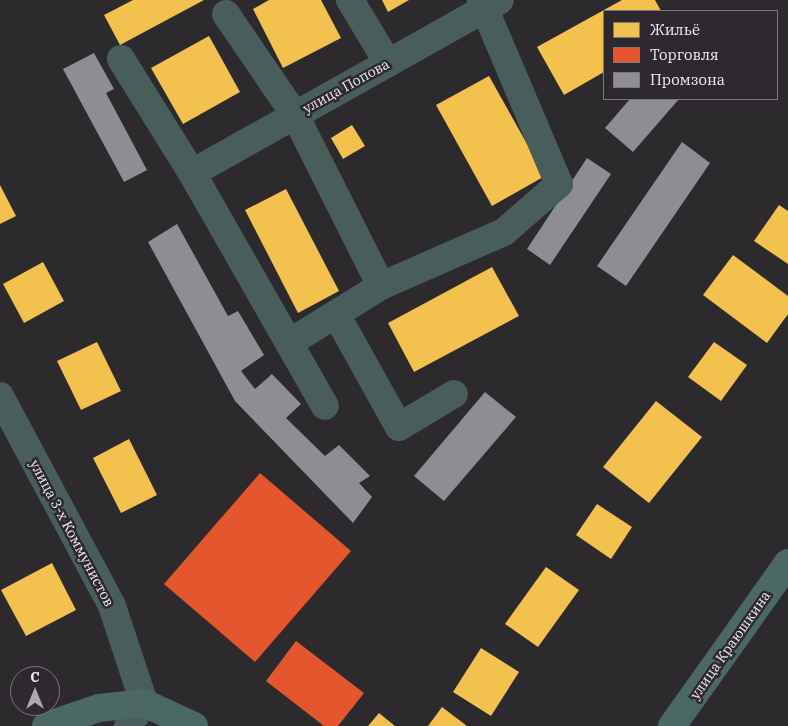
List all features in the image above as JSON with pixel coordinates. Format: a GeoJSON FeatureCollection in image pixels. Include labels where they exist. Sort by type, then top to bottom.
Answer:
{"type":"FeatureCollection","features":[{"type":"Feature","properties":{"kind":"main road","name":"улица Краюшкина"},"geometry":{"type":"LineString","coordinates":[[672,726],[788,563]]}},
{"type":"Feature","properties":{"kind":"main road"},"geometry":{"type":"LineString","coordinates":[[46,726],[99,708],[194,726]]}},
{"type":"Feature","properties":{"kind":"street"},"geometry":{"type":"LineString","coordinates":[[350,0],[388,63]]}},
{"type":"Feature","properties":{"kind":"street"},"geometry":{"type":"LineString","coordinates":[[289,342],[381,286],[504,232],[559,184],[489,3]]}},
{"type":"Feature","properties":{"kind":"street","name":"улица Попова"},"geometry":{"type":"LineString","coordinates":[[192,173],[388,63],[489,3]]}},
{"type":"Feature","properties":{"kind":"street"},"geometry":{"type":"LineString","coordinates":[[226,14],[295,115],[381,286]]}},
{"type":"Feature","properties":{"kind":"street"},"geometry":{"type":"LineString","coordinates":[[122,59],[192,173],[325,406]]}},
{"type":"Feature","properties":{"kind":"street"},"geometry":{"type":"LineString","coordinates":[[336,314],[399,427],[454,394]]}},
{"type":"Feature","properties":{"kind":"street","name":"улица 3-х Коммунистов"},"geometry":{"type":"LineString","coordinates":[[0,396],[112,606],[141,715]]}},
{"type":"Feature","properties":{"kind":"street"},"geometry":{"type":"LineString","coordinates":[[128,726],[141,715]]}},
{"type":"Feature","properties":{"kind":"building: Жильё"},"geometry":{"type":"Polygon","coordinates":[[[133,0],[204,0],[120,45],[104,15],[133,0]]]}},
{"type":"Feature","properties":{"kind":"building: Жильё"},"geometry":{"type":"Polygon","coordinates":[[[269,0],[321,0],[341,38],[283,68],[253,9],[269,0]]]}},
{"type":"Feature","properties":{"kind":"building: Жильё"},"geometry":{"type":"Polygon","coordinates":[[[382,0],[409,0],[388,12],[382,0]]]}},
{"type":"Feature","properties":{"kind":"building: Жильё"},"geometry":{"type":"Polygon","coordinates":[[[622,0],[655,0],[660,10],[604,10],[622,0]]]}},
{"type":"Feature","properties":{"kind":"building: Жильё"},"geometry":{"type":"Polygon","coordinates":[[[603,11],[603,73],[564,95],[537,47],[603,11]]]}},
{"type":"Feature","properties":{"kind":"building: Жильё"},"geometry":{"type":"Polygon","coordinates":[[[209,36],[240,92],[183,124],[151,68],[209,36]]]}},
{"type":"Feature","properties":{"kind":"building: Жильё"},"geometry":{"type":"Polygon","coordinates":[[[489,76],[545,176],[492,206],[436,105],[489,76]]]}},
{"type":"Feature","properties":{"kind":"building: Жильё"},"geometry":{"type":"Polygon","coordinates":[[[352,125],[365,146],[343,159],[331,138],[352,125]]]}},
{"type":"Feature","properties":{"kind":"building: Жильё"},"geometry":{"type":"Polygon","coordinates":[[[0,185],[16,216],[0,224],[0,185]]]}},
{"type":"Feature","properties":{"kind":"building: Жильё"},"geometry":{"type":"Polygon","coordinates":[[[286,189],[339,291],[298,313],[245,210],[286,189]]]}},
{"type":"Feature","properties":{"kind":"building: Жильё"},"geometry":{"type":"Polygon","coordinates":[[[779,205],[788,211],[788,264],[754,241],[779,205]]]}},
{"type":"Feature","properties":{"kind":"building: Жильё"},"geometry":{"type":"Polygon","coordinates":[[[733,255],[788,296],[788,314],[767,343],[703,295],[733,255]]]}},
{"type":"Feature","properties":{"kind":"building: Жильё"},"geometry":{"type":"Polygon","coordinates":[[[43,262],[64,301],[24,323],[3,284],[43,262]]]}},
{"type":"Feature","properties":{"kind":"building: Жильё"},"geometry":{"type":"Polygon","coordinates":[[[492,267],[519,316],[414,372],[388,323],[492,267]]]}},
{"type":"Feature","properties":{"kind":"building: Жильё"},"geometry":{"type":"Polygon","coordinates":[[[97,342],[121,391],[81,410],[57,361],[97,342]]]}},
{"type":"Feature","properties":{"kind":"building: Жильё"},"geometry":{"type":"Polygon","coordinates":[[[714,342],[747,365],[721,401],[688,377],[714,342]]]}},
{"type":"Feature","properties":{"kind":"building: Жильё"},"geometry":{"type":"Polygon","coordinates":[[[656,401],[702,437],[649,503],[603,467],[656,401]]]}},
{"type":"Feature","properties":{"kind":"building: Жильё"},"geometry":{"type":"Polygon","coordinates":[[[129,439],[157,495],[121,513],[93,458],[129,439]]]}},
{"type":"Feature","properties":{"kind":"building: Жильё"},"geometry":{"type":"Polygon","coordinates":[[[597,504],[632,527],[611,559],[576,535],[597,504]]]}},
{"type":"Feature","properties":{"kind":"building: Жильё"},"geometry":{"type":"Polygon","coordinates":[[[52,563],[76,610],[26,636],[1,590],[52,563]]]}},
{"type":"Feature","properties":{"kind":"building: Жильё"},"geometry":{"type":"Polygon","coordinates":[[[546,567],[579,590],[538,647],[505,624],[546,567]]]}},
{"type":"Feature","properties":{"kind":"building: Жильё"},"geometry":{"type":"Polygon","coordinates":[[[481,648],[519,672],[491,716],[453,692],[481,648]]]}},
{"type":"Feature","properties":{"kind":"building: Жильё"},"geometry":{"type":"Polygon","coordinates":[[[442,707],[467,726],[428,726],[442,707]]]}},
{"type":"Feature","properties":{"kind":"building: Жильё"},"geometry":{"type":"Polygon","coordinates":[[[379,713],[395,726],[368,726],[379,713]]]}},
{"type":"Feature","properties":{"kind":"building: Торговля"},"geometry":{"type":"Polygon","coordinates":[[[260,473],[351,551],[255,662],[164,584],[260,473]]]}},
{"type":"Feature","properties":{"kind":"building: Торговля"},"geometry":{"type":"Polygon","coordinates":[[[296,641],[364,693],[338,726],[324,726],[266,681],[296,641]]]}},
{"type":"Feature","properties":{"kind":"building: Промзона"},"geometry":{"type":"Polygon","coordinates":[[[94,53],[114,89],[106,93],[147,170],[124,182],[63,69],[94,53]]]}},
{"type":"Feature","properties":{"kind":"building: Промзона"},"geometry":{"type":"Polygon","coordinates":[[[629,100],[678,100],[633,152],[605,128],[629,100]]]}},
{"type":"Feature","properties":{"kind":"building: Промзона"},"geometry":{"type":"Polygon","coordinates":[[[682,142],[710,163],[626,286],[597,266],[682,142]]]}},
{"type":"Feature","properties":{"kind":"building: Промзона"},"geometry":{"type":"Polygon","coordinates":[[[587,158],[611,174],[550,265],[527,249],[587,158]]]}},
{"type":"Feature","properties":{"kind":"building: Промзона"},"geometry":{"type":"Polygon","coordinates":[[[177,224],[228,316],[238,311],[264,355],[241,371],[255,389],[272,374],[301,404],[286,418],[325,456],[339,445],[370,476],[359,483],[372,497],[353,523],[235,401],[148,242],[177,224]]]}},
{"type":"Feature","properties":{"kind":"building: Промзона"},"geometry":{"type":"Polygon","coordinates":[[[485,392],[516,417],[444,501],[414,476],[485,392]]]}}]}
